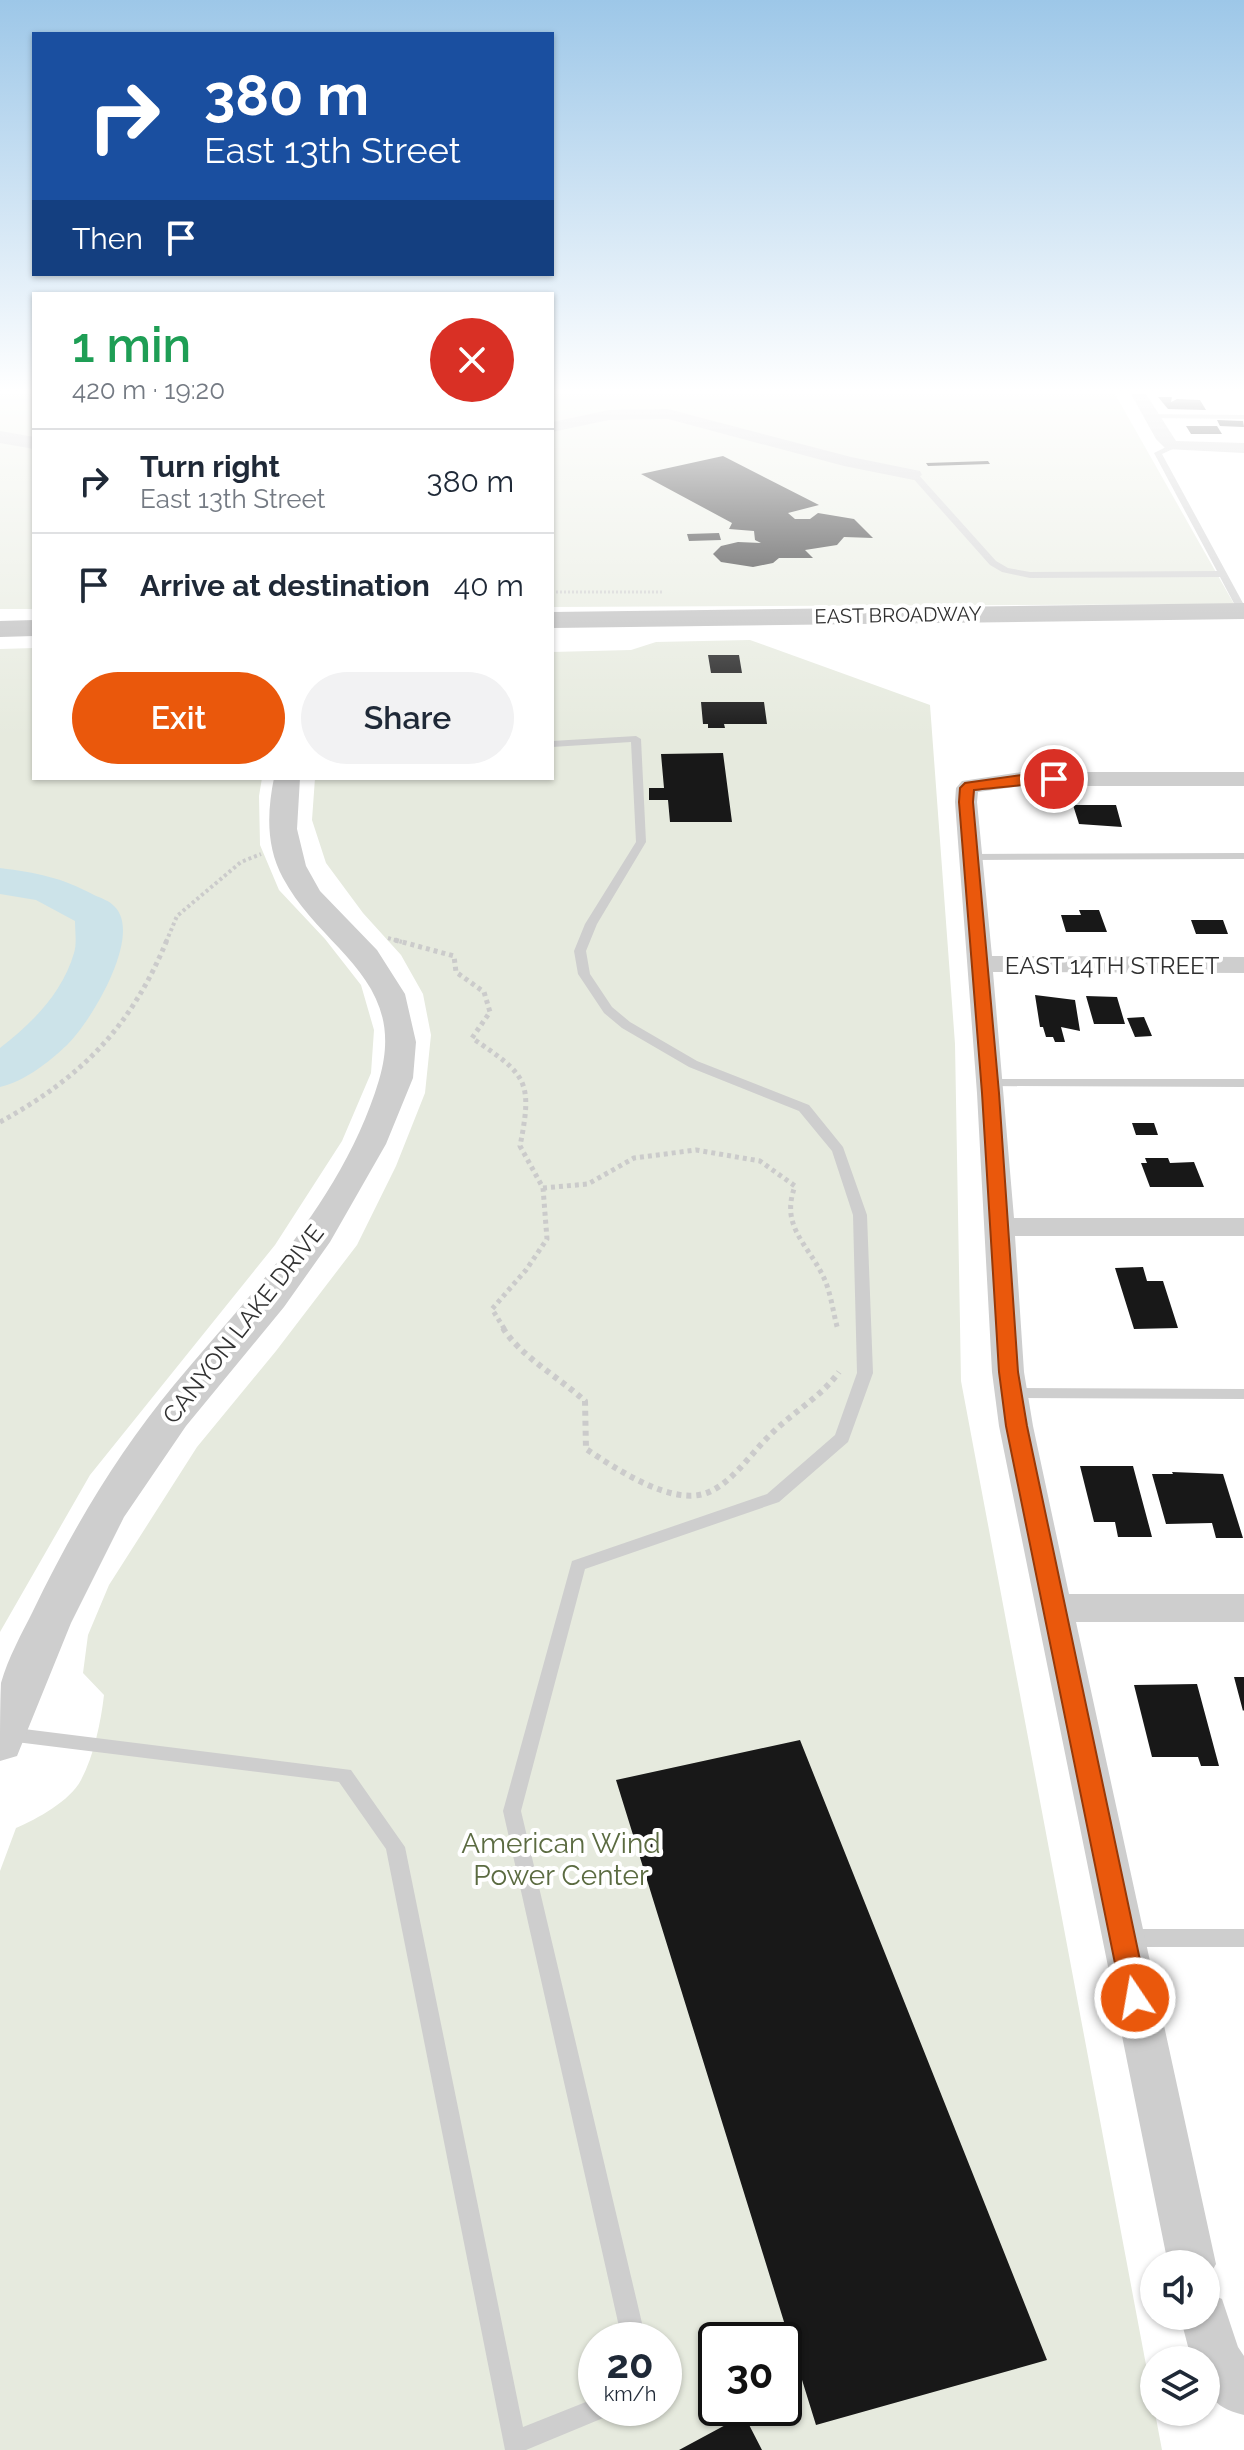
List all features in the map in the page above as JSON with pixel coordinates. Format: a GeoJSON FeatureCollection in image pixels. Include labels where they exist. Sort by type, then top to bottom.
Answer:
{"type":"FeatureCollection","features":[{"type":"Feature","properties":{"kind":"main road","name":"EAST BROADWAY"},"geometry":{"type":"LineString","coordinates":[[554,620],[1243,611]]}},
{"type":"Feature","properties":{"kind":"main road"},"geometry":{"type":"LineString","coordinates":[[0,629],[32,628]]}},
{"type":"Feature","properties":{"kind":"street"},"geometry":{"type":"LineString","coordinates":[[1189,2250],[1012,1393],[966,802],[967,788],[1022,779],[1244,779]]}},
{"type":"Feature","properties":{"kind":"street","name":"CANYON LAKE DRIVE"},"geometry":{"type":"LineString","coordinates":[[2,1738],[53,1612],[120,1490],[155,1437],[293,1267],[353,1175],[390,1100],[400,1062],[400,1032],[393,1000],[363,951],[298,880],[282,827],[287,780]]}},
{"type":"Feature","properties":{"kind":"street","name":"EAST 14TH STREET"},"geometry":{"type":"LineString","coordinates":[[979,964],[1244,965]]}},
{"type":"Feature","properties":{"kind":"street"},"geometry":{"type":"LineString","coordinates":[[999,1227],[1244,1227]]}},
{"type":"Feature","properties":{"kind":"street"},"geometry":{"type":"LineString","coordinates":[[1054,1608],[1244,1608]]}},
{"type":"Feature","properties":{"kind":"lane"},"geometry":{"type":"LineString","coordinates":[[944,508],[993,563],[1005,570],[1030,575],[1222,574]]}},
{"type":"Feature","properties":{"kind":"lane"},"geometry":{"type":"LineString","coordinates":[[1187,508],[1243,611]]}},
{"type":"Feature","properties":{"kind":"lane"},"geometry":{"type":"LineString","coordinates":[[554,744],[636,739],[641,842],[591,924],[580,951],[584,974],[596,993],[608,1010],[626,1025],[693,1064],[804,1108],[838,1150],[860,1215],[865,1373],[842,1438],[773,1498],[578,1565],[512,1811],[630,2322]]}},
{"type":"Feature","properties":{"kind":"lane"},"geometry":{"type":"LineString","coordinates":[[970,857],[1244,856]]}},
{"type":"Feature","properties":{"kind":"lane"},"geometry":{"type":"LineString","coordinates":[[990,1083],[1244,1083]]}},
{"type":"Feature","properties":{"kind":"lane"},"geometry":{"type":"LineString","coordinates":[[1012,1393],[1244,1394]]}},
{"type":"Feature","properties":{"kind":"lane"},"geometry":{"type":"LineString","coordinates":[[2,1738],[344,1775],[395,1847],[514,2443],[578,2417]]}},
{"type":"Feature","properties":{"kind":"lane"},"geometry":{"type":"LineString","coordinates":[[1123,1938],[1244,1938]]}},
{"type":"Feature","properties":{"kind":"path"},"geometry":{"type":"LineString","coordinates":[[0,1122],[38,1101],[106,1044],[149,984],[177,916],[241,862],[285,845]]}},
{"type":"Feature","properties":{"kind":"path"},"geometry":{"type":"LineString","coordinates":[[337,924],[454,956],[456,972],[484,992],[490,1012],[472,1038],[498,1056],[521,1080],[529,1103],[520,1146],[543,1188],[547,1239],[526,1270],[492,1309],[512,1343],[559,1377],[585,1401],[586,1449],[630,1477],[679,1495],[707,1493],[779,1426],[828,1388],[842,1366]]}},
{"type":"Feature","properties":{"kind":"path"},"geometry":{"type":"LineString","coordinates":[[543,1188],[588,1184],[634,1158],[667,1153],[696,1150],[760,1161],[795,1186],[788,1205],[797,1233],[824,1278],[839,1338]]}},
{"type":"Feature","properties":{"kind":"green space"},"geometry":{"type":"Polygon","coordinates":[[[0,508],[32,508],[32,609],[0,609],[0,508]]]}},
{"type":"Feature","properties":{"kind":"green space"},"geometry":{"type":"Polygon","coordinates":[[[554,508],[1180,508],[1234,604],[554,607],[554,508]]]}},
{"type":"Feature","properties":{"kind":"green space","name":"American Wind Power Center"},"geometry":{"type":"Polygon","coordinates":[[[750,640],[930,705],[955,1044],[961,1381],[1142,2346],[1140,2346],[1140,2426],[1157,2426],[1162,2450],[0,2450],[0,1871],[16,1828],[69,1795],[81,1780],[90,1760],[104,1695],[83,1673],[88,1635],[109,1585],[197,1447],[357,1245],[396,1166],[425,1093],[431,1035],[423,994],[401,955],[363,913],[326,863],[312,820],[315,780],[554,780],[554,652],[631,650],[656,642],[750,640]]]}},
{"type":"Feature","properties":{"kind":"green space"},"geometry":{"type":"Polygon","coordinates":[[[32,648],[32,780],[262,780],[260,845],[279,890],[325,939],[361,985],[374,1030],[371,1073],[342,1141],[275,1245],[90,1475],[0,1632],[0,649],[32,648]]]}},
{"type":"Feature","properties":{"kind":"building"},"geometry":{"type":"Polygon","coordinates":[[[705,508],[806,508],[788,513],[795,519],[810,519],[818,513],[854,519],[873,538],[844,537],[837,545],[805,550],[813,558],[779,558],[773,563],[753,567],[721,562],[713,554],[721,546],[738,542],[761,543],[755,540],[754,531],[729,529],[732,523],[705,508]]]}},
{"type":"Feature","properties":{"kind":"building"},"geometry":{"type":"Polygon","coordinates":[[[719,533],[721,540],[689,541],[687,534],[719,533]]]}},
{"type":"Feature","properties":{"kind":"building"},"geometry":{"type":"Polygon","coordinates":[[[708,655],[739,655],[742,673],[711,673],[708,655]]]}},
{"type":"Feature","properties":{"kind":"building"},"geometry":{"type":"Polygon","coordinates":[[[701,702],[764,702],[767,724],[724,724],[725,728],[708,728],[708,724],[703,724],[701,702]]]}},
{"type":"Feature","properties":{"kind":"building"},"geometry":{"type":"Polygon","coordinates":[[[723,753],[732,822],[670,822],[668,800],[649,800],[649,788],[664,788],[661,754],[723,753]]]}},
{"type":"Feature","properties":{"kind":"building"},"geometry":{"type":"Polygon","coordinates":[[[1073,805],[1116,805],[1122,827],[1079,824],[1073,805]]]}},
{"type":"Feature","properties":{"kind":"building"},"geometry":{"type":"Polygon","coordinates":[[[1079,910],[1099,910],[1107,932],[1066,932],[1061,915],[1081,915],[1079,910]]]}},
{"type":"Feature","properties":{"kind":"building"},"geometry":{"type":"Polygon","coordinates":[[[1191,920],[1223,920],[1228,934],[1196,934],[1191,920]]]}},
{"type":"Feature","properties":{"kind":"building"},"geometry":{"type":"Polygon","coordinates":[[[1035,995],[1075,1000],[1080,1031],[1061,1027],[1065,1042],[1055,1042],[1053,1037],[1046,1037],[1043,1027],[1040,1027],[1035,995]]]}},
{"type":"Feature","properties":{"kind":"building"},"geometry":{"type":"Polygon","coordinates":[[[1086,996],[1117,997],[1125,1024],[1094,1024],[1086,996]]]}},
{"type":"Feature","properties":{"kind":"building"},"geometry":{"type":"Polygon","coordinates":[[[1144,1017],[1152,1036],[1135,1037],[1127,1018],[1144,1017]]]}},
{"type":"Feature","properties":{"kind":"building"},"geometry":{"type":"Polygon","coordinates":[[[1132,1123],[1154,1123],[1158,1135],[1136,1135],[1132,1123]]]}},
{"type":"Feature","properties":{"kind":"building"},"geometry":{"type":"Polygon","coordinates":[[[1145,1158],[1168,1158],[1170,1163],[1194,1162],[1204,1187],[1150,1187],[1141,1163],[1147,1163],[1145,1158]]]}},
{"type":"Feature","properties":{"kind":"building"},"geometry":{"type":"Polygon","coordinates":[[[1143,1267],[1147,1281],[1163,1281],[1178,1328],[1134,1329],[1115,1268],[1143,1267]]]}},
{"type":"Feature","properties":{"kind":"building"},"geometry":{"type":"Polygon","coordinates":[[[1080,1466],[1133,1466],[1152,1537],[1118,1537],[1115,1522],[1094,1522],[1080,1466]]]}},
{"type":"Feature","properties":{"kind":"building"},"geometry":{"type":"Polygon","coordinates":[[[1152,1474],[1223,1474],[1243,1538],[1216,1538],[1212,1523],[1166,1524],[1152,1474]]]}},
{"type":"Feature","properties":{"kind":"building"},"geometry":{"type":"Polygon","coordinates":[[[1234,1677],[1244,1677],[1243,1711],[1234,1677]]]}},
{"type":"Feature","properties":{"kind":"building"},"geometry":{"type":"Polygon","coordinates":[[[1197,1684],[1219,1766],[1201,1766],[1198,1757],[1152,1757],[1134,1685],[1197,1684]]]}},
{"type":"Feature","properties":{"kind":"building"},"geometry":{"type":"Polygon","coordinates":[[[800,1740],[1047,2360],[816,2425],[802,2380],[802,2322],[784,2322],[616,1780],[800,1740]]]}},
{"type":"Feature","properties":{"kind":"building"},"geometry":{"type":"Polygon","coordinates":[[[724,2426],[750,2426],[762,2450],[679,2450],[724,2426]]]}},
{"type":"Feature","properties":{"kind":"waterway"},"geometry":{"type":"LineString","coordinates":[[0,881],[48,888],[98,915],[98,952],[76,998],[51,1033],[0,1072]]}},
{"type":"Feature","properties":{"kind":"route"},"geometry":{"type":"LineString","coordinates":[[1054,779],[1022,779],[970,786],[967,788],[966,802],[991,1093],[1008,1372],[1016,1426],[1135,1998]]}}]}
